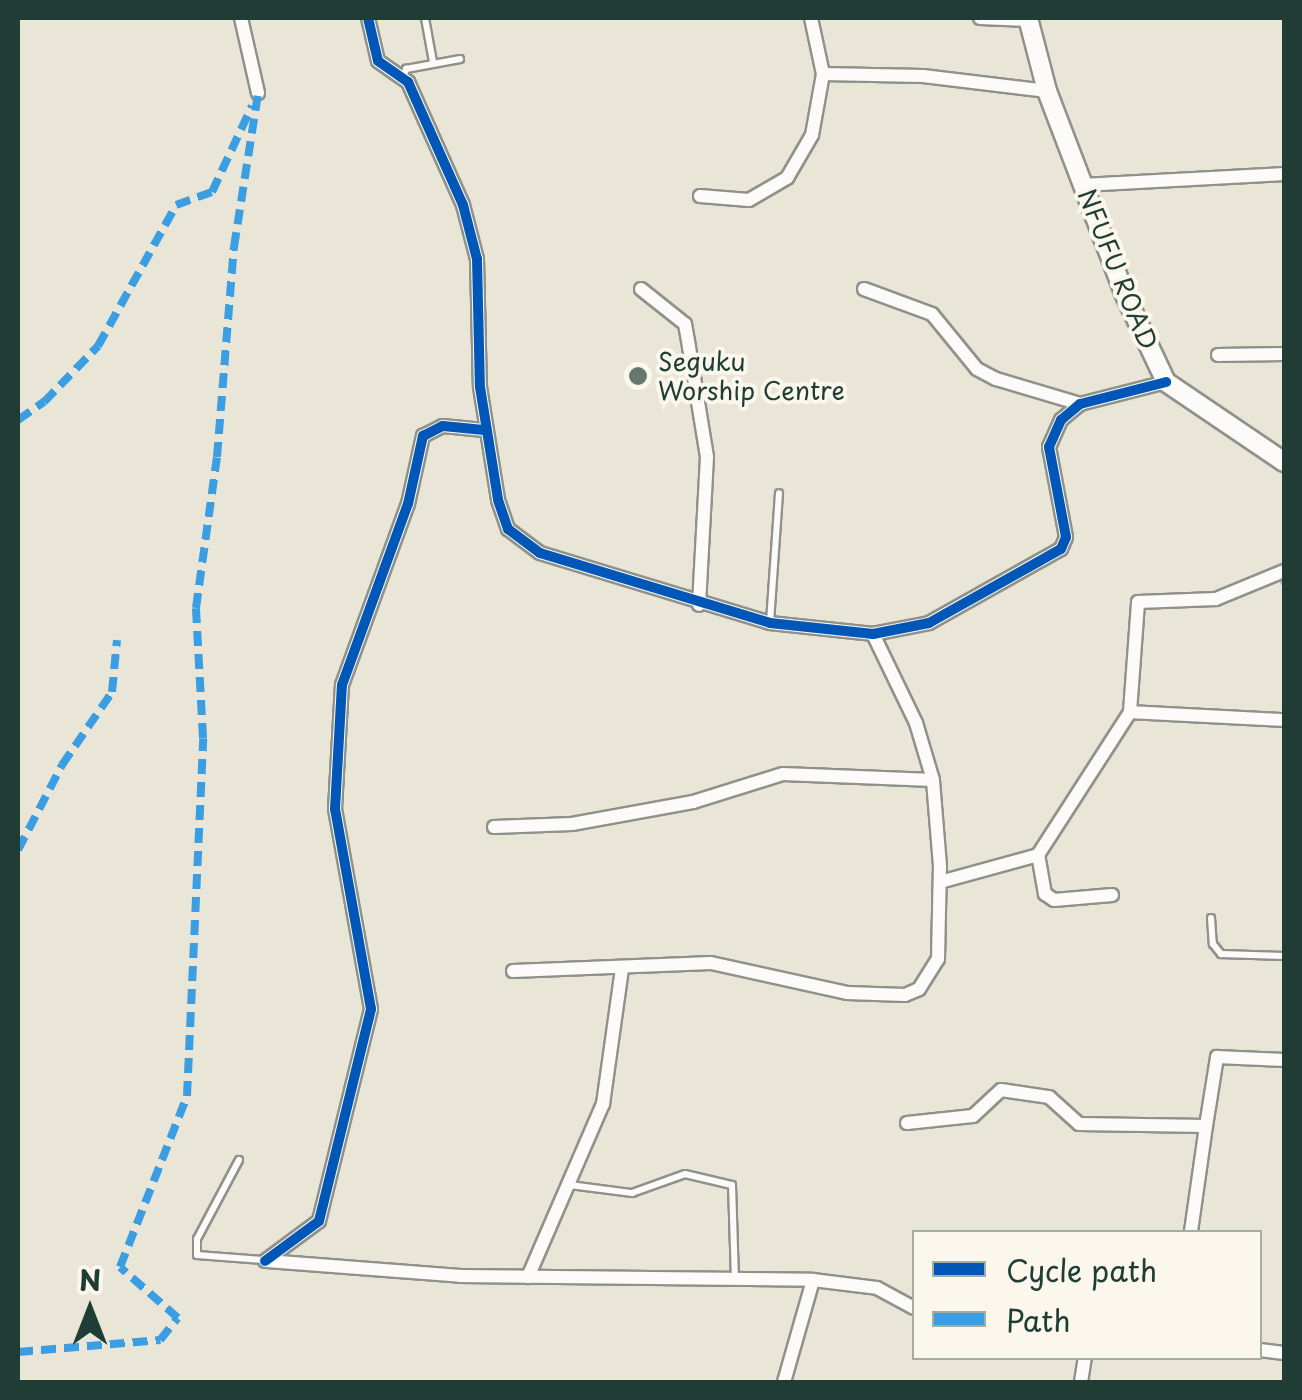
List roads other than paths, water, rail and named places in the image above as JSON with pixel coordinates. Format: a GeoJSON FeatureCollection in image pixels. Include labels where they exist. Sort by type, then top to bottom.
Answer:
{"type":"FeatureCollection","features":[{"type":"Feature","properties":{"kind":"street"},"geometry":{"type":"LineString","coordinates":[[241,18],[258,93]]}},
{"type":"Feature","properties":{"kind":"street"},"geometry":{"type":"LineString","coordinates":[[368,18],[378,60],[403,77],[458,192],[477,259],[484,430],[508,529],[522,543],[699,605],[770,623],[873,634],[929,623],[1061,549],[1066,537],[1049,447],[1061,420],[1080,404],[1166,382]]}},
{"type":"Feature","properties":{"kind":"street"},"geometry":{"type":"LineString","coordinates":[[700,196],[749,200],[786,178],[812,134],[823,74],[811,18]]}},
{"type":"Feature","properties":{"kind":"street"},"geometry":{"type":"LineString","coordinates":[[980,18],[1028,19]]}},
{"type":"Feature","properties":{"kind":"street","name":"NFUFU ROAD"},"geometry":{"type":"LineString","coordinates":[[1028,19],[1048,91],[1166,382],[1284,462]]}},
{"type":"Feature","properties":{"kind":"street"},"geometry":{"type":"LineString","coordinates":[[823,74],[923,76],[1048,91]]}},
{"type":"Feature","properties":{"kind":"street"},"geometry":{"type":"LineString","coordinates":[[1084,185],[1284,174]]}},
{"type":"Feature","properties":{"kind":"street"},"geometry":{"type":"LineString","coordinates":[[640,289],[684,324],[690,347],[708,457],[699,605]]}},
{"type":"Feature","properties":{"kind":"street"},"geometry":{"type":"LineString","coordinates":[[864,289],[932,314],[977,369],[996,379],[1080,404]]}},
{"type":"Feature","properties":{"kind":"street"},"geometry":{"type":"LineString","coordinates":[[1218,354],[1284,354]]}},
{"type":"Feature","properties":{"kind":"street"},"geometry":{"type":"LineString","coordinates":[[264,1260],[319,1221],[371,1009],[334,809],[342,685],[408,504],[423,436],[442,426],[484,430]]}},
{"type":"Feature","properties":{"kind":"street"},"geometry":{"type":"LineString","coordinates":[[940,882],[1038,854],[1130,712],[1138,602],[1216,599],[1284,571]]}},
{"type":"Feature","properties":{"kind":"street"},"geometry":{"type":"LineString","coordinates":[[513,972],[711,963],[846,993],[905,995],[929,979],[938,959],[940,882],[932,780],[916,723],[873,634]]}},
{"type":"Feature","properties":{"kind":"street"},"geometry":{"type":"LineString","coordinates":[[1130,712],[1284,720]]}},
{"type":"Feature","properties":{"kind":"street"},"geometry":{"type":"LineString","coordinates":[[494,827],[572,824],[693,802],[784,774],[932,780]]}},
{"type":"Feature","properties":{"kind":"street"},"geometry":{"type":"LineString","coordinates":[[1038,854],[1045,894],[1054,900],[1112,896]]}},
{"type":"Feature","properties":{"kind":"street"},"geometry":{"type":"LineString","coordinates":[[528,1277],[570,1185],[610,1082],[622,968]]}},
{"type":"Feature","properties":{"kind":"street"},"geometry":{"type":"LineString","coordinates":[[1192,1230],[1216,1057],[1284,1060]]}},
{"type":"Feature","properties":{"kind":"street"},"geometry":{"type":"LineString","coordinates":[[907,1123],[973,1116],[1001,1090],[1050,1097],[1078,1124],[1206,1126]]}},
{"type":"Feature","properties":{"kind":"street"},"geometry":{"type":"LineString","coordinates":[[264,1260],[528,1277],[813,1280],[877,1288],[912,1307]]}},
{"type":"Feature","properties":{"kind":"street"},"geometry":{"type":"LineString","coordinates":[[784,1382],[813,1280]]}},
{"type":"Feature","properties":{"kind":"lane"},"geometry":{"type":"LineString","coordinates":[[425,18],[433,62]]}},
{"type":"Feature","properties":{"kind":"lane"},"geometry":{"type":"LineString","coordinates":[[403,77],[406,69],[460,58]]}},
{"type":"Feature","properties":{"kind":"lane"},"geometry":{"type":"LineString","coordinates":[[770,623],[778,494]]}},
{"type":"Feature","properties":{"kind":"lane"},"geometry":{"type":"LineString","coordinates":[[1212,918],[1213,944],[1221,954],[1284,956]]}},
{"type":"Feature","properties":{"kind":"lane"},"geometry":{"type":"LineString","coordinates":[[239,1160],[197,1239],[196,1255],[264,1260]]}},
{"type":"Feature","properties":{"kind":"lane"},"geometry":{"type":"LineString","coordinates":[[570,1185],[632,1193],[684,1174],[732,1184],[735,1280]]}},
{"type":"Feature","properties":{"kind":"place","name":"Seguku Worship Centre"},"geometry":{"type":"Point","coordinates":[638,376]}}]}
